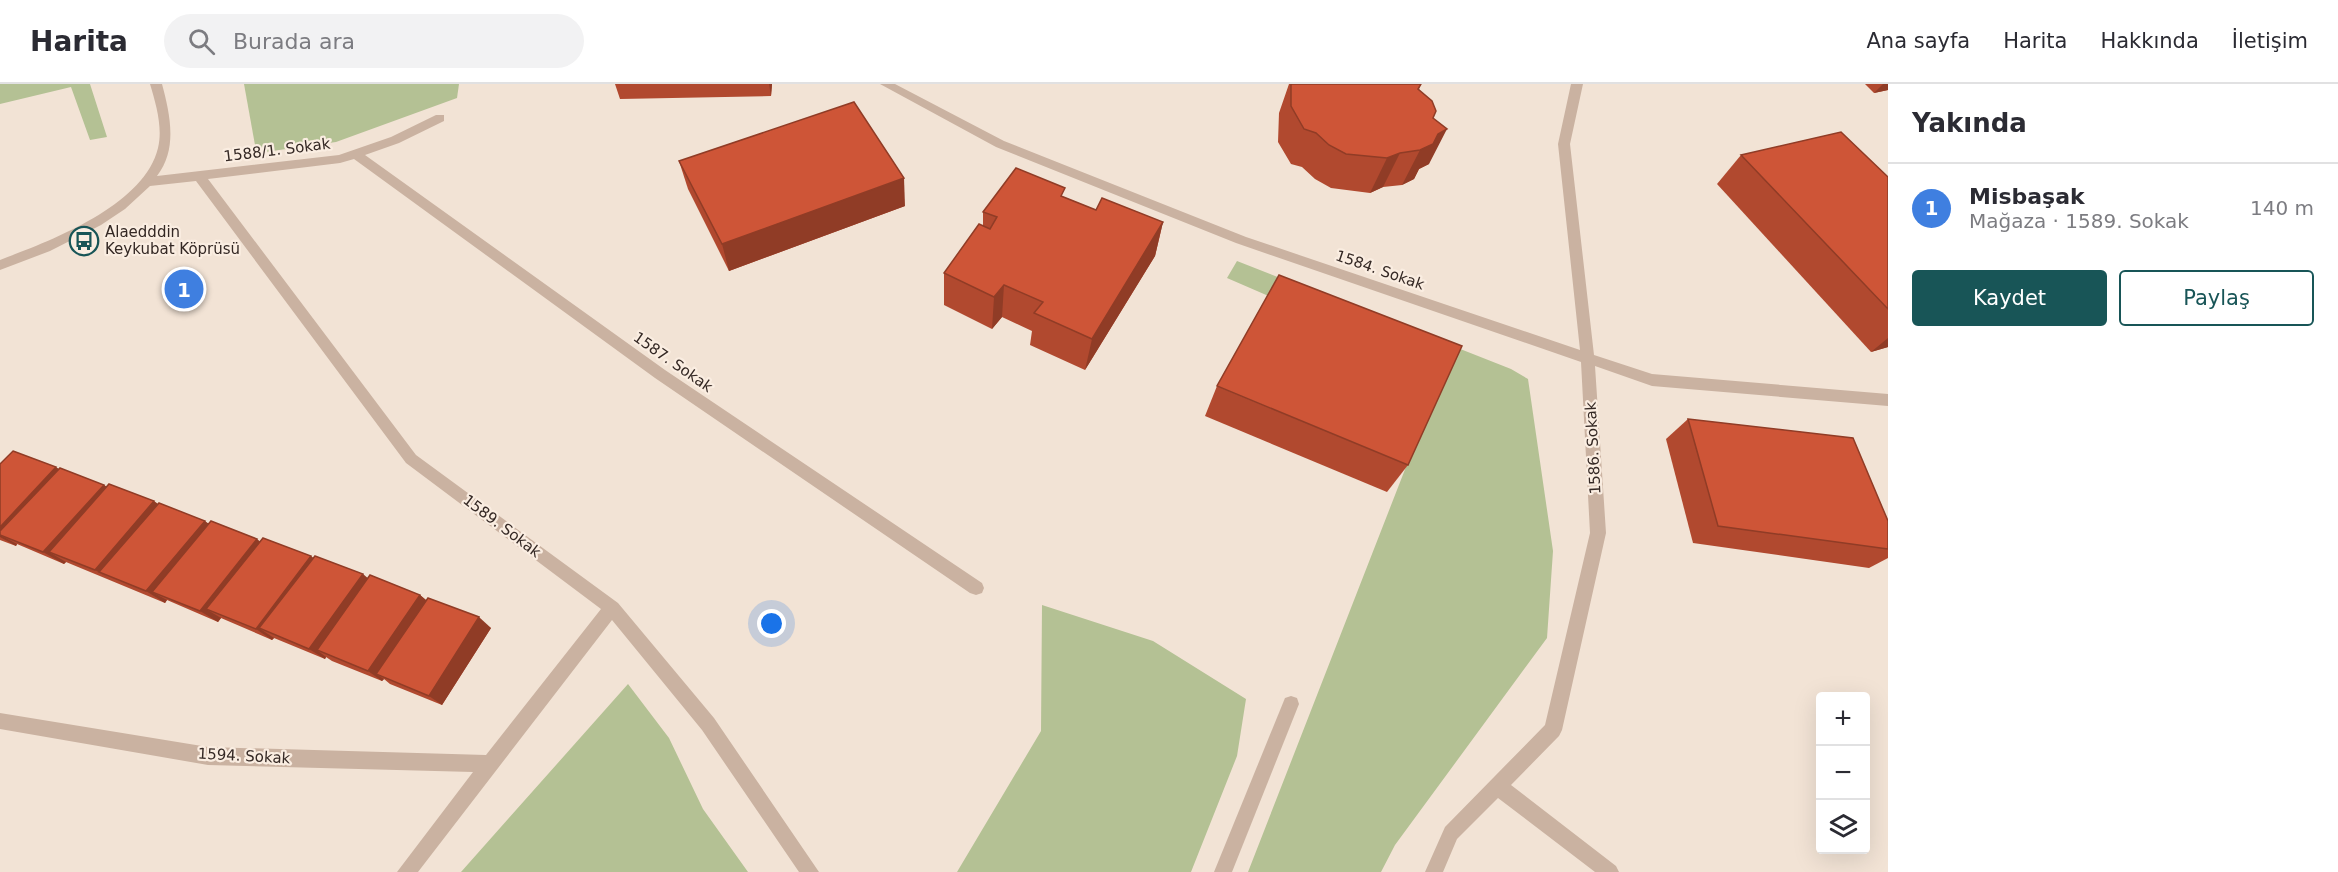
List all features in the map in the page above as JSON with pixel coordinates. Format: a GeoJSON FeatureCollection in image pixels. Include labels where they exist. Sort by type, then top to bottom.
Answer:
{"type":"FeatureCollection","features":[{"type":"Feature","properties":{"kind":"street"},"geometry":{"type":"LineString","coordinates":[[0,265],[78,231],[124,202],[147,182],[157,168],[164,149],[165,127],[156,84]]}},
{"type":"Feature","properties":{"kind":"street","name":"1584. Sokak"},"geometry":{"type":"LineString","coordinates":[[886,84],[1000,144],[1241,240],[1588,360],[1652,380],[1888,400]]}},
{"type":"Feature","properties":{"kind":"street","name":"1586. Sokak"},"geometry":{"type":"LineString","coordinates":[[1434,872],[1451,833],[1553,730],[1598,533],[1588,360],[1564,144],[1577,84]]}},
{"type":"Feature","properties":{"kind":"street","name":"1588/1. Sokak"},"geometry":{"type":"LineString","coordinates":[[147,182],[322,163],[357,154],[440,118]]}},
{"type":"Feature","properties":{"kind":"street","name":"1587. Sokak"},"geometry":{"type":"LineString","coordinates":[[357,154],[660,374],[976,588]]}},
{"type":"Feature","properties":{"kind":"street","name":"1589. Sokak"},"geometry":{"type":"LineString","coordinates":[[199,176],[411,459],[612,608],[708,724],[810,872]]}},
{"type":"Feature","properties":{"kind":"street"},"geometry":{"type":"LineString","coordinates":[[406,872],[612,608]]}},
{"type":"Feature","properties":{"kind":"street"},"geometry":{"type":"LineString","coordinates":[[1223,872],[1292,704]]}},
{"type":"Feature","properties":{"kind":"street","name":"1594. Sokak"},"geometry":{"type":"LineString","coordinates":[[0,721],[208,756],[492,764]]}},
{"type":"Feature","properties":{"kind":"street"},"geometry":{"type":"LineString","coordinates":[[1497,786],[1610,872]]}},
{"type":"Feature","properties":{"kind":"green space"},"geometry":{"type":"Polygon","coordinates":[[[0,84],[90,84],[107,137],[90,140],[71,87],[0,104],[0,84]]]}},
{"type":"Feature","properties":{"kind":"green space"},"geometry":{"type":"Polygon","coordinates":[[[244,84],[459,84],[457,98],[336,142],[265,152],[255,145],[244,84]]]}},
{"type":"Feature","properties":{"kind":"green space"},"geometry":{"type":"Polygon","coordinates":[[[1237,261],[1511,369],[1528,379],[1553,551],[1547,638],[1395,845],[1381,872],[1248,872],[1443,372],[1227,278],[1237,261]]]}},
{"type":"Feature","properties":{"kind":"green space"},"geometry":{"type":"Polygon","coordinates":[[[1042,605],[1153,641],[1246,699],[1237,756],[1191,872],[957,872],[1041,731],[1042,605]]]}},
{"type":"Feature","properties":{"kind":"green space"},"geometry":{"type":"Polygon","coordinates":[[[628,684],[669,738],[703,809],[748,872],[461,872],[628,684]]]}},
{"type":"Feature","properties":{"kind":"building"},"geometry":{"type":"Polygon","coordinates":[[[1291,84],[1421,84],[1418,89],[1432,101],[1436,111],[1433,118],[1447,129],[1438,134],[1433,144],[1420,150],[1387,158],[1346,154],[1329,145],[1316,133],[1304,129],[1291,106],[1291,84]]]}},
{"type":"Feature","properties":{"kind":"building"},"geometry":{"type":"Polygon","coordinates":[[[854,102],[904,178],[722,244],[679,161],[854,102]]]}},
{"type":"Feature","properties":{"kind":"building"},"geometry":{"type":"Polygon","coordinates":[[[1841,132],[1888,177],[1888,309],[1741,155],[1841,132]]]}},
{"type":"Feature","properties":{"kind":"building"},"geometry":{"type":"Polygon","coordinates":[[[1016,168],[1065,188],[1061,196],[1096,210],[1102,198],[1163,222],[1092,339],[1034,313],[1043,302],[1004,285],[994,297],[944,273],[979,224],[990,229],[997,217],[983,212],[1016,168]]]}},
{"type":"Feature","properties":{"kind":"building"},"geometry":{"type":"Polygon","coordinates":[[[1279,275],[1462,346],[1408,465],[1217,386],[1279,275]]]}},
{"type":"Feature","properties":{"kind":"building"},"geometry":{"type":"Polygon","coordinates":[[[1688,419],[1853,438],[1888,521],[1888,549],[1718,526],[1688,419]]]}},
{"type":"Feature","properties":{"kind":"building"},"geometry":{"type":"Polygon","coordinates":[[[13,451],[56,467],[0,527],[0,464],[13,451]]]}},
{"type":"Feature","properties":{"kind":"building"},"geometry":{"type":"Polygon","coordinates":[[[60,468],[104,485],[43,552],[0,535],[0,531],[60,468]]]}},
{"type":"Feature","properties":{"kind":"building"},"geometry":{"type":"Polygon","coordinates":[[[109,484],[154,501],[95,570],[49,552],[109,484]]]}},
{"type":"Feature","properties":{"kind":"building"},"geometry":{"type":"Polygon","coordinates":[[[159,503],[205,521],[146,591],[99,572],[159,503]]]}},
{"type":"Feature","properties":{"kind":"building"},"geometry":{"type":"Polygon","coordinates":[[[211,521],[257,539],[200,611],[152,592],[211,521]]]}},
{"type":"Feature","properties":{"kind":"building"},"geometry":{"type":"Polygon","coordinates":[[[263,538],[311,556],[256,629],[206,609],[263,538]]]}},
{"type":"Feature","properties":{"kind":"building"},"geometry":{"type":"Polygon","coordinates":[[[315,556],[363,574],[309,649],[259,628],[315,556]]]}},
{"type":"Feature","properties":{"kind":"building"},"geometry":{"type":"Polygon","coordinates":[[[370,575],[420,595],[368,671],[317,650],[370,575]]]}},
{"type":"Feature","properties":{"kind":"building"},"geometry":{"type":"Polygon","coordinates":[[[428,598],[479,617],[429,696],[376,674],[428,598]]]}},
{"type":"Feature","properties":{"kind":"place","name":"Alaedddin Keykubat Köprüsü"},"geometry":{"type":"Point","coordinates":[84,241]}},
{"type":"Feature","properties":{"kind":"place","name":"Misbaşak"},"geometry":{"type":"Point","coordinates":[184,289]}}]}
